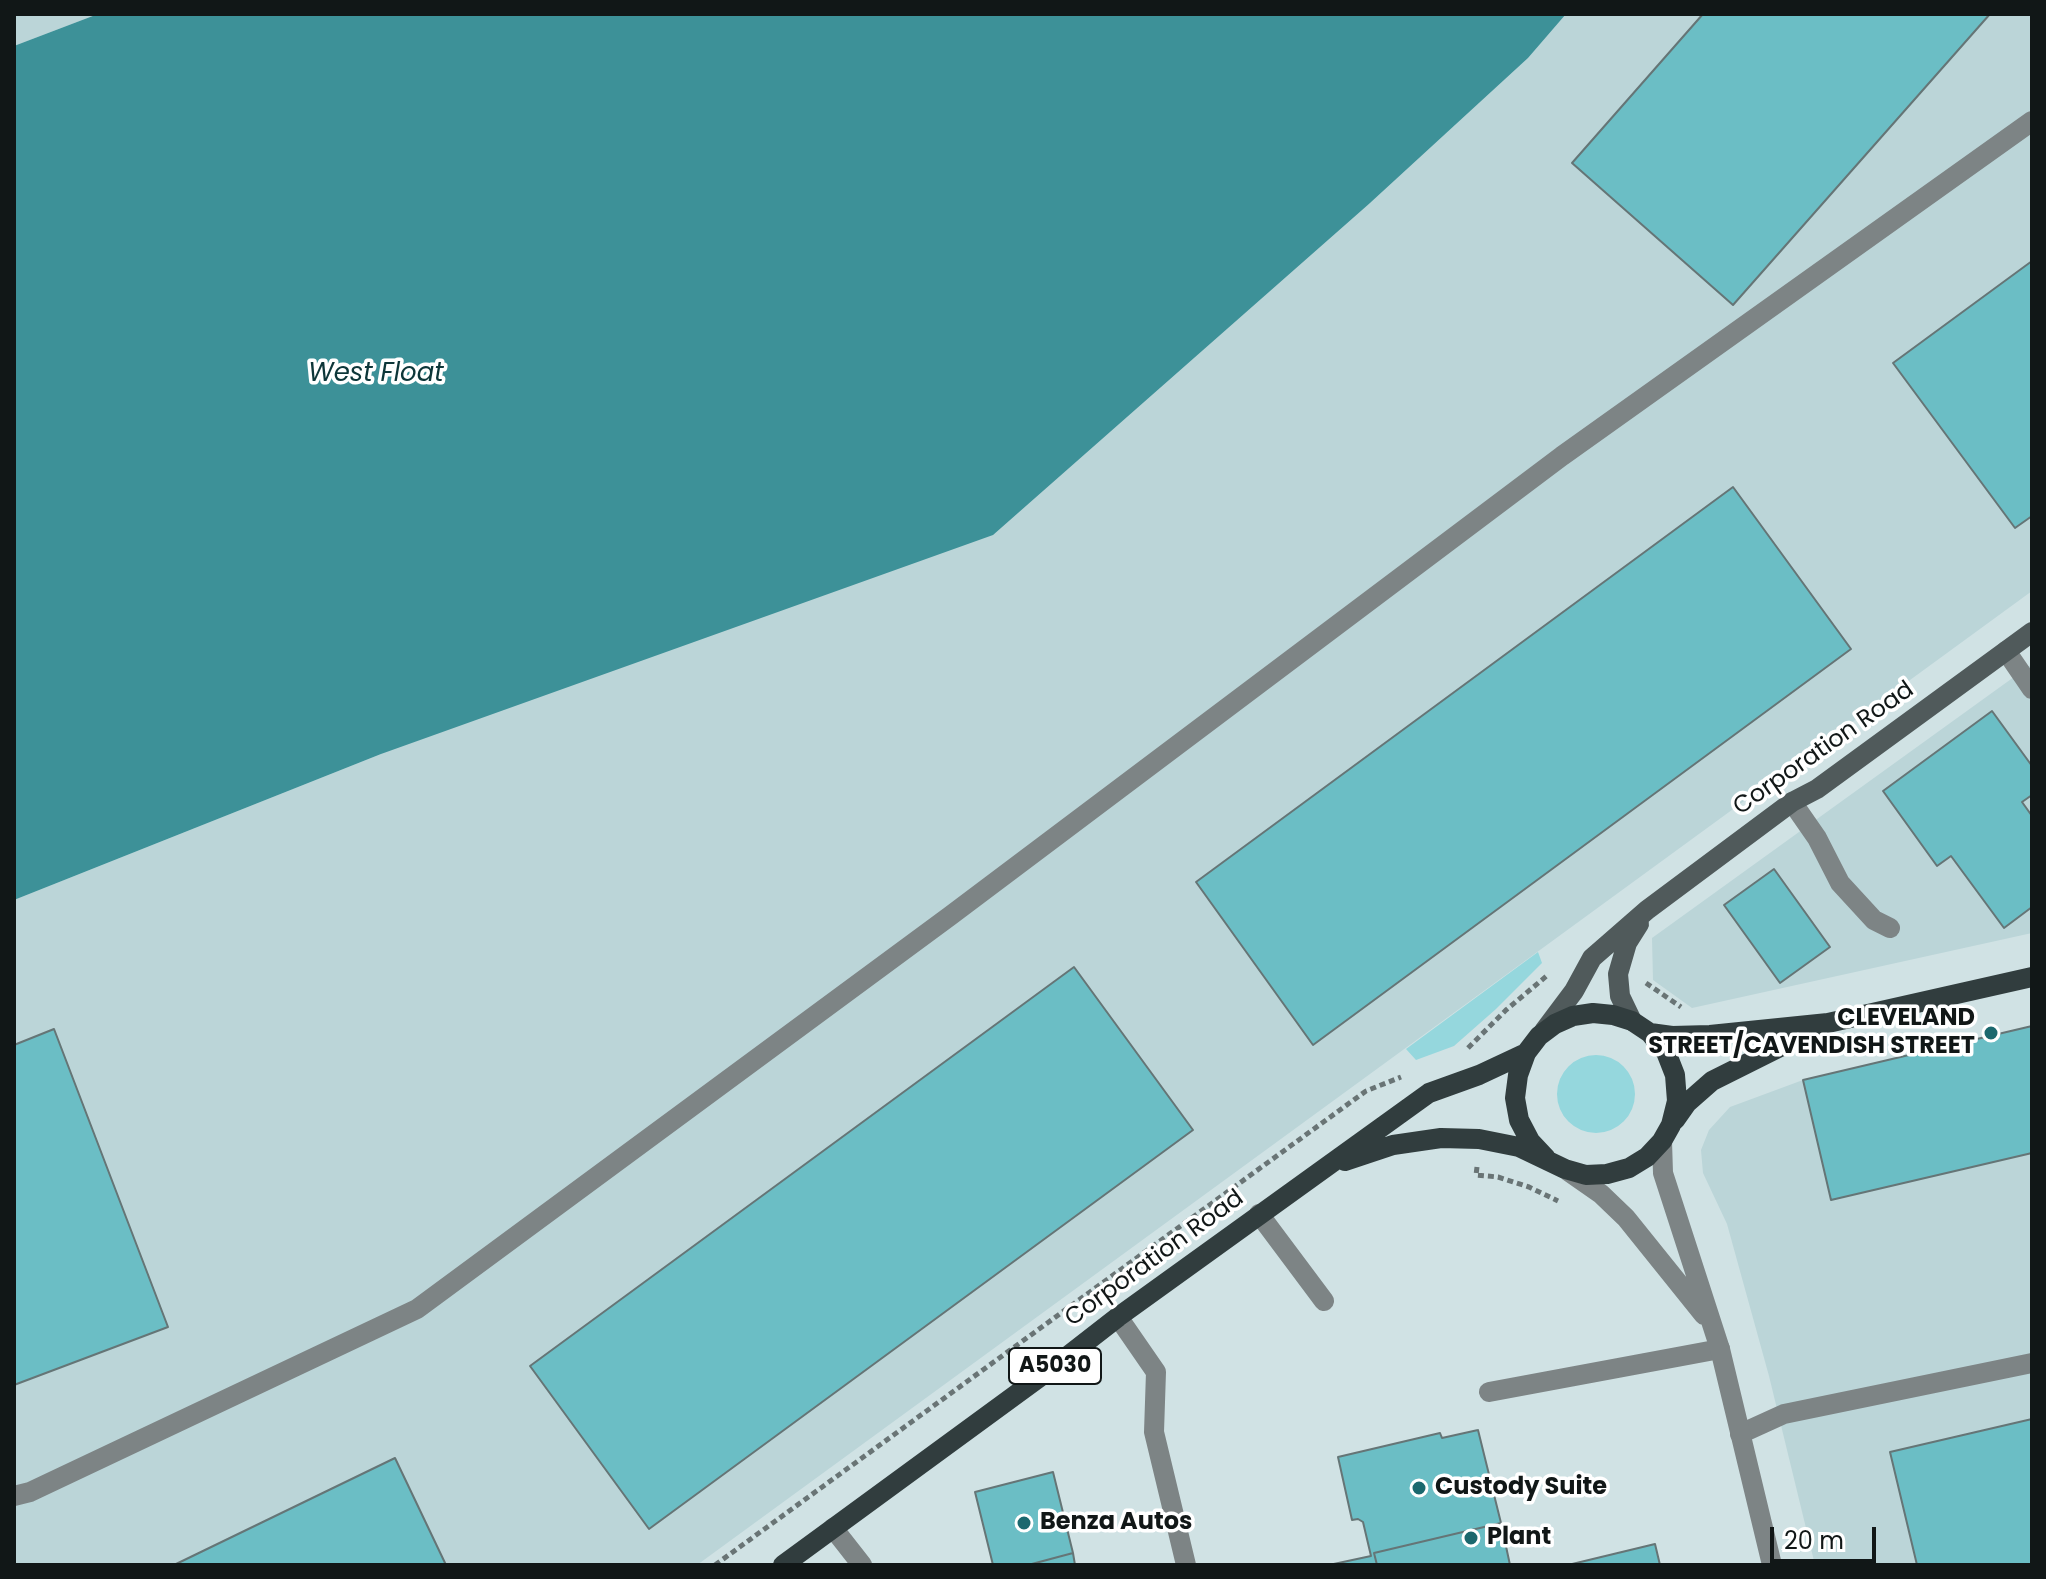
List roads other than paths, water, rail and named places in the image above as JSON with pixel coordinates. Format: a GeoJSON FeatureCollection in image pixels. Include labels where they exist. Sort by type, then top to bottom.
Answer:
{"type":"FeatureCollection","features":[{"type":"Feature","properties":{"kind":"main road","name":"Corporation Road"},"geometry":{"type":"LineString","coordinates":[[1539,1036],[1574,991],[1592,958],[1647,910],[1792,802],[1817,789],[2032,632]]}},
{"type":"Feature","properties":{"kind":"main road","name":"Corporation Road"},"geometry":{"type":"LineString","coordinates":[[1632,1021],[1620,996],[1619,962],[1647,910]]}},
{"type":"Feature","properties":{"kind":"main road"},"geometry":{"type":"LineString","coordinates":[[1650,1033],[1710,1035],[1828,1023],[2032,977]]}},
{"type":"Feature","properties":{"kind":"main road"},"geometry":{"type":"LineString","coordinates":[[1667,1133],[1677,1101],[1675,1075],[1666,1052],[1650,1033],[1632,1021],[1593,1013],[1573,1016],[1539,1036],[1526,1053],[1518,1075],[1515,1098],[1519,1120],[1530,1141],[1546,1158],[1565,1169],[1586,1175],[1607,1174],[1629,1168],[1647,1157],[1667,1133],[1687,1103],[1712,1081],[1828,1023]]}},
{"type":"Feature","properties":{"kind":"main road","name":"Corporation Road"},"geometry":{"type":"LineString","coordinates":[[783,1565],[1118,1317],[1429,1093],[1479,1075],[1526,1053]]}},
{"type":"Feature","properties":{"kind":"main road","name":"Corporation Road"},"geometry":{"type":"LineString","coordinates":[[1326,1168],[1393,1145],[1441,1138],[1497,1142],[1546,1158]]}},
{"type":"Feature","properties":{"kind":"street"},"geometry":{"type":"LineString","coordinates":[[14,1496],[30,1492],[417,1309],[950,916],[1562,456],[2032,121]]}},
{"type":"Feature","properties":{"kind":"street"},"geometry":{"type":"LineString","coordinates":[[2006,651],[2032,689]]}},
{"type":"Feature","properties":{"kind":"street"},"geometry":{"type":"LineString","coordinates":[[1792,802],[1817,838],[1840,883],[1874,920],[1890,928]]}},
{"type":"Feature","properties":{"kind":"street"},"geometry":{"type":"LineString","coordinates":[[1667,1133],[1663,1173],[1720,1349],[1772,1565]]}},
{"type":"Feature","properties":{"kind":"street"},"geometry":{"type":"LineString","coordinates":[[1565,1169],[1601,1194],[1626,1218],[1659,1255],[1712,1325]]}},
{"type":"Feature","properties":{"kind":"street"},"geometry":{"type":"LineString","coordinates":[[1259,1214],[1324,1301]]}},
{"type":"Feature","properties":{"kind":"street"},"geometry":{"type":"LineString","coordinates":[[1118,1317],[1156,1372],[1154,1432],[1186,1565]]}},
{"type":"Feature","properties":{"kind":"street"},"geometry":{"type":"LineString","coordinates":[[1489,1392],[1720,1349]]}},
{"type":"Feature","properties":{"kind":"street"},"geometry":{"type":"LineString","coordinates":[[1740,1434],[1784,1414],[2032,1363]]}},
{"type":"Feature","properties":{"kind":"street"},"geometry":{"type":"LineString","coordinates":[[833,1528],[862,1565]]}},
{"type":"Feature","properties":{"kind":"water","name":"West Float"},"geometry":{"type":"Polygon","coordinates":[[[98,14],[1566,14],[1528,58],[1370,203],[993,535],[381,754],[14,900],[14,46],[98,14]]]}},
{"type":"Feature","properties":{"kind":"place","name":"CLEVELAND STREET/CAVENDISH STREET"},"geometry":{"type":"Point","coordinates":[1991,1033]}},
{"type":"Feature","properties":{"kind":"place","name":"Custody Suite"},"geometry":{"type":"Point","coordinates":[1419,1488]}},
{"type":"Feature","properties":{"kind":"place","name":"Benza Autos"},"geometry":{"type":"Point","coordinates":[1024,1523]}},
{"type":"Feature","properties":{"kind":"place","name":"Plant"},"geometry":{"type":"Point","coordinates":[1471,1538]}}]}
